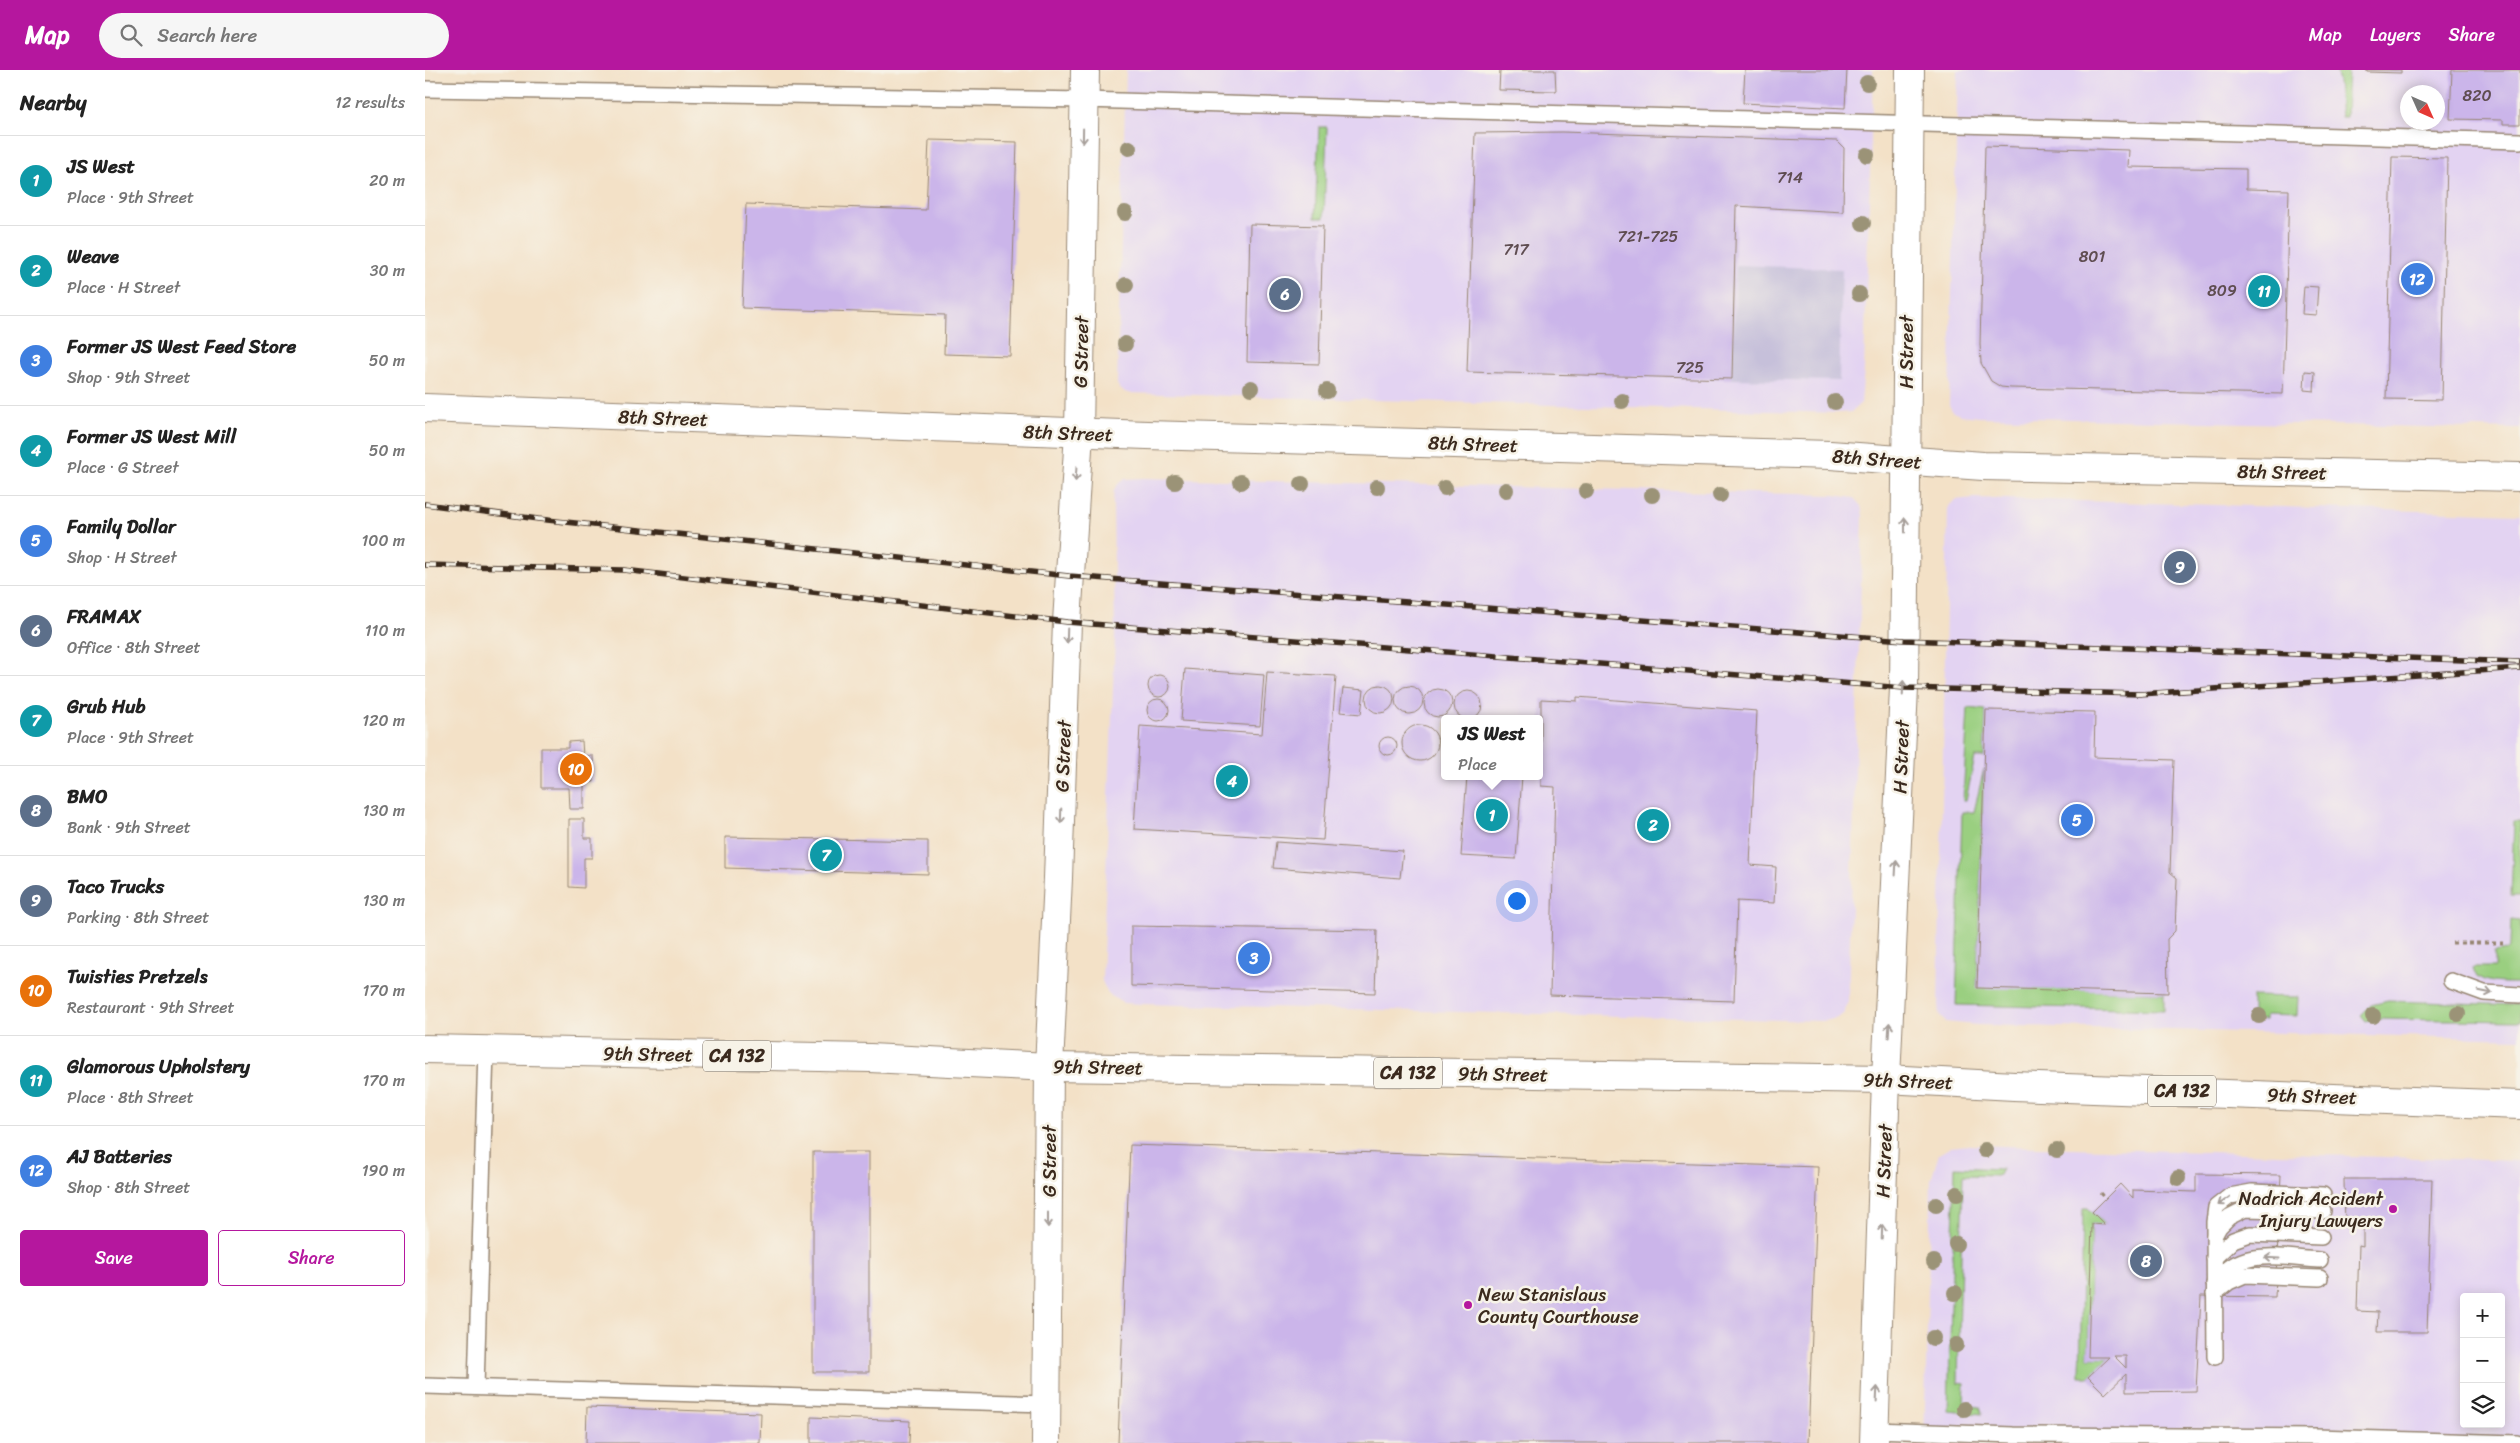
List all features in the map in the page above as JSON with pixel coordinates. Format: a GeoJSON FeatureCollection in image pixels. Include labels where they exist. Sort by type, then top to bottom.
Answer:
{"type":"FeatureCollection","features":[{"type":"Feature","properties":{"kind":"main road","name":"G Street"},"geometry":{"type":"LineString","coordinates":[[1046,1443],[1048,1404],[1049,1067],[1060,839],[1067,622],[1079,432],[1085,70]]}},
{"type":"Feature","properties":{"kind":"main road","name":"H Street"},"geometry":{"type":"LineString","coordinates":[[1875,1437],[1903,688],[1910,70]]}},
{"type":"Feature","properties":{"kind":"main road","name":"8th Street"},"geometry":{"type":"LineString","coordinates":[[425,408],[1079,432],[1830,455],[1983,466],[2520,476]]}},
{"type":"Feature","properties":{"kind":"main road","name":"9th Street"},"geometry":{"type":"LineString","coordinates":[[425,1049],[870,1058],[1049,1067],[1887,1079],[2014,1086],[2520,1105]]}},
{"type":"Feature","properties":{"kind":"lane"},"geometry":{"type":"LineString","coordinates":[[425,89],[1084,100],[2520,141]]}},
{"type":"Feature","properties":{"kind":"lane"},"geometry":{"type":"LineString","coordinates":[[2451,981],[2484,993],[2520,995]]}},
{"type":"Feature","properties":{"kind":"lane"},"geometry":{"type":"LineString","coordinates":[[476,1387],[485,1050]]}},
{"type":"Feature","properties":{"kind":"lane"},"geometry":{"type":"LineString","coordinates":[[2215,1357],[2214,1236],[2216,1206],[2231,1196],[2252,1192],[2323,1195]]}},
{"type":"Feature","properties":{"kind":"lane"},"geometry":{"type":"LineString","coordinates":[[2214,1236],[2229,1217],[2245,1208],[2323,1211]]}},
{"type":"Feature","properties":{"kind":"lane"},"geometry":{"type":"LineString","coordinates":[[2214,1258],[2233,1240],[2250,1234],[2321,1237]]}},
{"type":"Feature","properties":{"kind":"lane"},"geometry":{"type":"LineString","coordinates":[[2214,1289],[2222,1271],[2233,1263],[2253,1257],[2320,1260]]}},
{"type":"Feature","properties":{"kind":"lane"},"geometry":{"type":"LineString","coordinates":[[2214,1289],[2245,1274],[2320,1278]]}},
{"type":"Feature","properties":{"kind":"lane"},"geometry":{"type":"LineString","coordinates":[[425,1386],[1048,1404]]}},
{"type":"Feature","properties":{"kind":"lane"},"geometry":{"type":"LineString","coordinates":[[1875,1437],[2013,1435],[2315,1437],[2517,1443]]}},
{"type":"Feature","properties":{"kind":"path"},"geometry":{"type":"LineString","coordinates":[[2452,943],[2503,943]]}},
{"type":"Feature","properties":{"kind":"path"},"geometry":{"type":"LineString","coordinates":[[2101,1193],[2105,1199]]}},
{"type":"Feature","properties":{"kind":"shaded area"},"geometry":{"type":"Polygon","coordinates":[[[1126,70],[1873,70],[1864,369],[1861,403],[1851,412],[1838,413],[1127,393],[1120,389],[1117,384],[1126,70]]]}},
{"type":"Feature","properties":{"kind":"shaded area"},"geometry":{"type":"Polygon","coordinates":[[[1958,70],[2520,70],[2520,429],[1979,417],[1960,415],[1953,412],[1949,405],[1958,70]]]}},
{"type":"Feature","properties":{"kind":"shaded area"},"geometry":{"type":"Polygon","coordinates":[[[1736,265],[1842,269],[1839,381],[1732,379],[1736,265]]]}},
{"type":"Feature","properties":{"kind":"shaded area"},"geometry":{"type":"Polygon","coordinates":[[[1143,478],[1834,495],[1854,498],[1861,506],[1863,516],[1848,1004],[1844,1013],[1838,1018],[1823,1021],[1141,1004],[1123,1003],[1108,994],[1102,981],[1115,636],[1113,502],[1114,490],[1125,479],[1143,478]]]}},
{"type":"Feature","properties":{"kind":"shaded area"},"geometry":{"type":"Polygon","coordinates":[[[1974,498],[2520,514],[2520,1039],[1977,1025],[1946,1022],[1939,1015],[1938,1004],[1948,507],[1955,500],[1974,498]]]}},
{"type":"Feature","properties":{"kind":"shaded area"},"geometry":{"type":"Polygon","coordinates":[[[1969,1145],[2520,1161],[2520,1443],[1924,1443],[1931,1179],[1939,1154],[1951,1147],[1969,1145]]]}},
{"type":"Feature","properties":{"kind":"green space"},"geometry":{"type":"Polygon","coordinates":[[[2337,70],[2348,70],[2346,117],[2341,117],[2337,70]]]}},
{"type":"Feature","properties":{"kind":"green space"},"geometry":{"type":"Polygon","coordinates":[[[1319,127],[1327,127],[1324,218],[1315,218],[1319,127]]]}},
{"type":"Feature","properties":{"kind":"green space"},"geometry":{"type":"Polygon","coordinates":[[[1968,708],[1986,710],[1984,757],[1975,757],[1966,800],[1963,800],[1968,708]]]}},
{"type":"Feature","properties":{"kind":"green space"},"geometry":{"type":"Polygon","coordinates":[[[1984,769],[1977,987],[2164,993],[2164,1010],[1956,1005],[1962,812],[1974,812],[1984,769]]]}},
{"type":"Feature","properties":{"kind":"green space"},"geometry":{"type":"Polygon","coordinates":[[[2514,821],[2520,821],[2520,896],[2511,896],[2514,821]]]}},
{"type":"Feature","properties":{"kind":"green space"},"geometry":{"type":"Polygon","coordinates":[[[2511,920],[2520,921],[2520,983],[2485,980],[2475,973],[2473,967],[2495,967],[2495,952],[2507,950],[2510,945],[2511,920]]]}},
{"type":"Feature","properties":{"kind":"green space"},"geometry":{"type":"Polygon","coordinates":[[[2252,996],[2298,997],[2297,1016],[2265,1015],[2265,1020],[2252,1019],[2252,996]]]}},
{"type":"Feature","properties":{"kind":"green space"},"geometry":{"type":"Polygon","coordinates":[[[2388,1001],[2520,1005],[2520,1021],[2376,1019],[2366,1021],[2361,1015],[2371,1005],[2388,1001]]]}},
{"type":"Feature","properties":{"kind":"green space"},"geometry":{"type":"Polygon","coordinates":[[[1955,1167],[2002,1169],[1999,1175],[1996,1176],[1963,1175],[1958,1382],[1965,1383],[1964,1405],[1980,1407],[1982,1414],[1948,1411],[1955,1167]]]}},
{"type":"Feature","properties":{"kind":"green space"},"geometry":{"type":"Polygon","coordinates":[[[2083,1208],[2088,1208],[2105,1225],[2092,1224],[2088,1357],[2109,1357],[2088,1377],[2080,1377],[2083,1208]]]}},
{"type":"Feature","properties":{"kind":"building"},"geometry":{"type":"Polygon","coordinates":[[[1500,70],[1555,70],[1556,91],[1499,90],[1500,70]]]}},
{"type":"Feature","properties":{"kind":"building"},"geometry":{"type":"Polygon","coordinates":[[[1745,70],[1847,70],[1845,108],[1743,103],[1745,70]]]}},
{"type":"Feature","properties":{"kind":"building"},"geometry":{"type":"Polygon","coordinates":[[[2367,70],[2401,70],[2401,73],[2367,72],[2367,70]]]}},
{"type":"Feature","properties":{"kind":"building"},"geometry":{"type":"Polygon","coordinates":[[[2452,70],[2520,70],[2520,124],[2503,124],[2503,120],[2450,119],[2452,70]]]}},
{"type":"Feature","properties":{"kind":"building"},"geometry":{"type":"Polygon","coordinates":[[[1562,132],[1837,141],[1844,148],[1843,212],[1736,206],[1732,379],[1467,372],[1475,133],[1562,132]]]}},
{"type":"Feature","properties":{"kind":"building"},"geometry":{"type":"Polygon","coordinates":[[[929,140],[1017,142],[1010,356],[944,354],[945,315],[742,308],[746,204],[926,210],[929,140]]]}},
{"type":"Feature","properties":{"kind":"building"},"geometry":{"type":"Polygon","coordinates":[[[1985,146],[2129,150],[2128,167],[2246,169],[2246,189],[2289,190],[2283,394],[2011,388],[2001,387],[1991,381],[1981,363],[1980,344],[1985,146]]]}},
{"type":"Feature","properties":{"kind":"building"},"geometry":{"type":"Polygon","coordinates":[[[2392,157],[2447,158],[2442,400],[2386,399],[2392,157]]]}},
{"type":"Feature","properties":{"kind":"building"},"geometry":{"type":"Polygon","coordinates":[[[1250,224],[1323,226],[1319,364],[1247,362],[1250,224]]]}},
{"type":"Feature","properties":{"kind":"building"},"geometry":{"type":"Polygon","coordinates":[[[2304,286],[2318,287],[2316,315],[2302,314],[2304,286]]]}},
{"type":"Feature","properties":{"kind":"building"},"geometry":{"type":"Polygon","coordinates":[[[2305,371],[2315,372],[2314,391],[2304,390],[2305,371]]]}},
{"type":"Feature","properties":{"kind":"building"},"geometry":{"type":"Polygon","coordinates":[[[1185,669],[1264,675],[1260,726],[1181,721],[1185,669]]]}},
{"type":"Feature","properties":{"kind":"building"},"geometry":{"type":"Polygon","coordinates":[[[1267,672],[1336,676],[1323,840],[1134,829],[1140,726],[1262,734],[1267,672]]]}},
{"type":"Feature","properties":{"kind":"building"},"geometry":{"type":"Polygon","coordinates":[[[1159,675],[1167,678],[1170,686],[1167,694],[1159,697],[1151,694],[1148,686],[1151,678],[1159,675]]]}},
{"type":"Feature","properties":{"kind":"building"},"geometry":{"type":"Polygon","coordinates":[[[1380,685],[1390,689],[1394,699],[1390,709],[1380,713],[1370,709],[1366,699],[1370,689],[1380,685]]]}},
{"type":"Feature","properties":{"kind":"building"},"geometry":{"type":"Polygon","coordinates":[[[1409,686],[1419,690],[1423,700],[1419,710],[1409,714],[1399,710],[1395,700],[1399,690],[1409,686]]]}},
{"type":"Feature","properties":{"kind":"building"},"geometry":{"type":"Polygon","coordinates":[[[1343,688],[1364,690],[1361,714],[1340,712],[1343,688]]]}},
{"type":"Feature","properties":{"kind":"building"},"geometry":{"type":"Polygon","coordinates":[[[1433,690],[1443,690],[1451,698],[1451,708],[1445,715],[1433,716],[1425,708],[1425,698],[1433,690]]]}},
{"type":"Feature","properties":{"kind":"building"},"geometry":{"type":"Polygon","coordinates":[[[1463,692],[1473,692],[1481,700],[1481,710],[1478,715],[1458,715],[1455,710],[1455,700],[1463,692]]]}},
{"type":"Feature","properties":{"kind":"building"},"geometry":{"type":"Polygon","coordinates":[[[1577,697],[1757,711],[1750,865],[1776,867],[1774,903],[1737,901],[1734,1001],[1550,995],[1555,787],[1541,786],[1541,780],[1543,780],[1543,715],[1541,715],[1541,699],[1577,701],[1577,697]]]}},
{"type":"Feature","properties":{"kind":"building"},"geometry":{"type":"Polygon","coordinates":[[[1158,699],[1166,702],[1169,710],[1166,718],[1158,721],[1150,718],[1147,710],[1150,702],[1158,699]]]}},
{"type":"Feature","properties":{"kind":"building"},"geometry":{"type":"Polygon","coordinates":[[[1986,710],[2095,712],[2094,757],[2174,760],[2170,872],[2177,878],[2175,931],[2167,939],[2168,993],[1977,988],[1986,710]]]}},
{"type":"Feature","properties":{"kind":"building"},"geometry":{"type":"Polygon","coordinates":[[[1420,725],[1427,726],[1433,730],[1437,736],[1437,750],[1433,756],[1427,760],[1420,761],[1413,760],[1407,756],[1403,750],[1402,743],[1403,736],[1407,730],[1413,726],[1420,725]]]}},
{"type":"Feature","properties":{"kind":"building"},"geometry":{"type":"Polygon","coordinates":[[[1384,737],[1392,737],[1397,742],[1395,753],[1384,755],[1379,750],[1379,742],[1384,737]]]}},
{"type":"Feature","properties":{"kind":"building"},"geometry":{"type":"Polygon","coordinates":[[[582,741],[583,756],[593,756],[594,782],[584,782],[584,809],[570,809],[569,788],[541,788],[541,748],[568,748],[568,742],[582,741]]]}},
{"type":"Feature","properties":{"kind":"building"},"geometry":{"type":"Polygon","coordinates":[[[1467,780],[1522,780],[1516,859],[1461,856],[1467,780]]]}},
{"type":"Feature","properties":{"kind":"building"},"geometry":{"type":"Polygon","coordinates":[[[569,819],[584,819],[584,838],[592,838],[592,858],[584,858],[584,888],[569,887],[569,819]]]}},
{"type":"Feature","properties":{"kind":"building"},"geometry":{"type":"Polygon","coordinates":[[[725,837],[928,841],[928,874],[725,868],[725,837]]]}},
{"type":"Feature","properties":{"kind":"building"},"geometry":{"type":"Polygon","coordinates":[[[1276,842],[1403,851],[1400,878],[1273,868],[1276,842]]]}},
{"type":"Feature","properties":{"kind":"building"},"geometry":{"type":"Polygon","coordinates":[[[1131,926],[1377,930],[1375,993],[1131,986],[1131,926]]]}},
{"type":"Feature","properties":{"kind":"building","name":"New Stanislaus County Courthouse"},"geometry":{"type":"Polygon","coordinates":[[[1130,1145],[1818,1167],[1808,1443],[1118,1443],[1130,1145]]]}},
{"type":"Feature","properties":{"kind":"building"},"geometry":{"type":"Polygon","coordinates":[[[813,1152],[869,1152],[869,1372],[813,1372],[813,1152]]]}},
{"type":"Feature","properties":{"kind":"building"},"geometry":{"type":"Polygon","coordinates":[[[2196,1174],[2281,1175],[2275,1297],[2201,1296],[2196,1391],[2126,1392],[2126,1374],[2105,1394],[2088,1377],[2109,1357],[2088,1357],[2092,1224],[2105,1225],[2092,1212],[2120,1184],[2133,1198],[2133,1190],[2196,1192],[2196,1174]],[[2114,1356],[2126,1368],[2126,1356],[2114,1356]]]}},
{"type":"Feature","properties":{"kind":"building"},"geometry":{"type":"Polygon","coordinates":[[[2344,1179],[2432,1179],[2427,1332],[2377,1332],[2378,1312],[2357,1311],[2359,1245],[2363,1246],[2363,1227],[2345,1228],[2344,1179]]]}},
{"type":"Feature","properties":{"kind":"building"},"geometry":{"type":"Polygon","coordinates":[[[587,1407],[761,1413],[760,1443],[586,1443],[587,1407]]]}},
{"type":"Feature","properties":{"kind":"building"},"geometry":{"type":"Polygon","coordinates":[[[811,1417],[910,1421],[909,1443],[811,1443],[811,1417]]]}},
{"type":"Feature","properties":{"kind":"railway"},"geometry":{"type":"LineString","coordinates":[[425,504],[538,519],[1069,576],[1904,640],[2520,662]]}},
{"type":"Feature","properties":{"kind":"railway"},"geometry":{"type":"LineString","coordinates":[[425,565],[624,570],[1067,622],[1904,688],[2140,694],[2520,668]]}},
{"type":"Feature","properties":{"kind":"place","name":"AJ Batteries"},"geometry":{"type":"Point","coordinates":[2417,279]}},
{"type":"Feature","properties":{"kind":"place","name":"Glamorous Upholstery"},"geometry":{"type":"Point","coordinates":[2264,291]}},
{"type":"Feature","properties":{"kind":"place","name":"FRAMAX"},"geometry":{"type":"Point","coordinates":[1285,294]}},
{"type":"Feature","properties":{"kind":"place","name":"Taco Trucks"},"geometry":{"type":"Point","coordinates":[2180,567]}},
{"type":"Feature","properties":{"kind":"place","name":"Twisties Pretzels"},"geometry":{"type":"Point","coordinates":[576,769]}},
{"type":"Feature","properties":{"kind":"place","name":"Former JS West Mill"},"geometry":{"type":"Point","coordinates":[1232,781]}},
{"type":"Feature","properties":{"kind":"place","name":"JS West"},"geometry":{"type":"Point","coordinates":[1492,815]}},
{"type":"Feature","properties":{"kind":"place","name":"Family Dollar"},"geometry":{"type":"Point","coordinates":[2077,820]}},
{"type":"Feature","properties":{"kind":"place","name":"Weave"},"geometry":{"type":"Point","coordinates":[1653,825]}},
{"type":"Feature","properties":{"kind":"place","name":"Grub Hub"},"geometry":{"type":"Point","coordinates":[826,855]}},
{"type":"Feature","properties":{"kind":"place","name":"Former JS West Feed Store"},"geometry":{"type":"Point","coordinates":[1254,958]}},
{"type":"Feature","properties":{"kind":"place","name":"Nadrich Accident Injury Lawyers"},"geometry":{"type":"Point","coordinates":[2393,1209]}},
{"type":"Feature","properties":{"kind":"place","name":"BMO"},"geometry":{"type":"Point","coordinates":[2146,1261]}},
{"type":"Feature","properties":{"kind":"place","name":"New Stanislaus County Courthouse"},"geometry":{"type":"Point","coordinates":[1468,1305]}}]}
